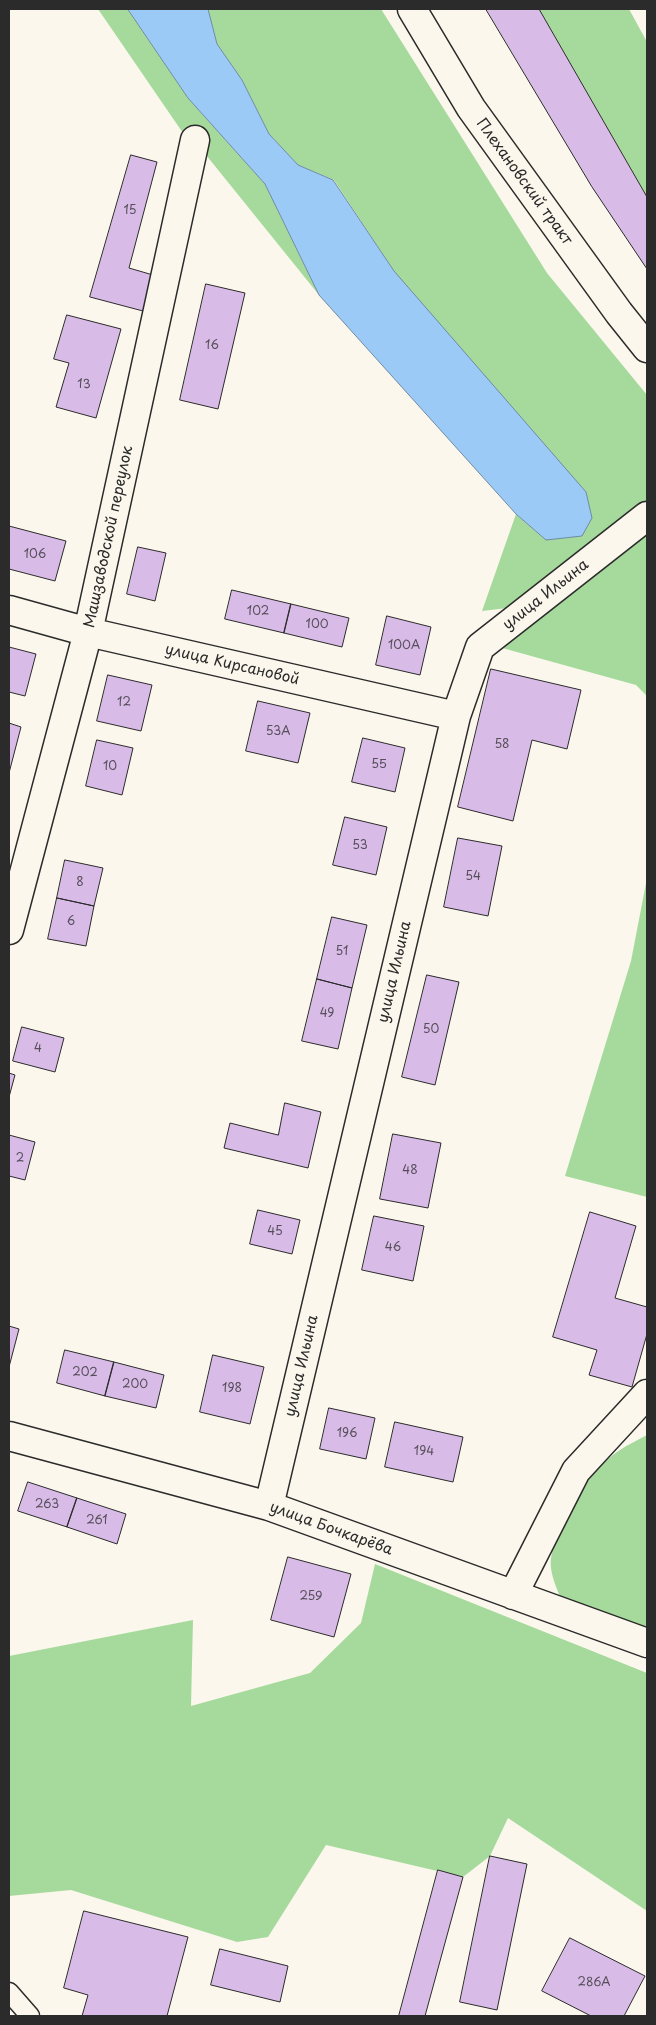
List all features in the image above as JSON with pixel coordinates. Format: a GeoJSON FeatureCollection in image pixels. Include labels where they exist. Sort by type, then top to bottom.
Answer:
{"type":"FeatureCollection","features":[{"type":"Feature","properties":{"kind":"street","name":"Плехановский тракт"},"geometry":{"type":"LineString","coordinates":[[412,9],[471,108],[618,313],[647,348]]}},
{"type":"Feature","properties":{"kind":"street","name":"Машзаводской переулок"},"geometry":{"type":"LineString","coordinates":[[9,930],[88,632],[195,140]]}},
{"type":"Feature","properties":{"kind":"street","name":"улица Ильина"},"geometry":{"type":"LineString","coordinates":[[268,1506],[456,716],[480,647],[647,516]]}},
{"type":"Feature","properties":{"kind":"street","name":"улица Кирсановой"},"geometry":{"type":"LineString","coordinates":[[9,610],[88,632],[456,716]]}},
{"type":"Feature","properties":{"kind":"street"},"geometry":{"type":"LineString","coordinates":[[513,1594],[576,1471],[647,1394]]}},
{"type":"Feature","properties":{"kind":"street","name":"улица Бочкарёва"},"geometry":{"type":"LineString","coordinates":[[9,1436],[268,1506],[647,1643]]}},
{"type":"Feature","properties":{"kind":"lane"},"geometry":{"type":"LineString","coordinates":[[9,1992],[30,2016]]}},
{"type":"Feature","properties":{"kind":"green space"},"geometry":{"type":"Polygon","coordinates":[[[98,9],[128,9],[188,98],[265,184],[319,295],[202,150],[185,136],[98,9]]]}},
{"type":"Feature","properties":{"kind":"green space"},"geometry":{"type":"Polygon","coordinates":[[[208,9],[381,9],[547,273],[647,395],[647,501],[516,607],[482,611],[516,514],[546,540],[394,271],[334,180],[298,165],[269,134],[242,80],[217,44],[208,9]]]}},
{"type":"Feature","properties":{"kind":"green space"},"geometry":{"type":"Polygon","coordinates":[[[539,9],[629,9],[647,42],[647,197],[539,9]]]}},
{"type":"Feature","properties":{"kind":"green space"},"geometry":{"type":"Polygon","coordinates":[[[647,528],[647,696],[636,685],[495,646],[647,528]]]}},
{"type":"Feature","properties":{"kind":"green space"},"geometry":{"type":"Polygon","coordinates":[[[647,878],[647,1197],[565,1176],[631,961],[647,878]]]}},
{"type":"Feature","properties":{"kind":"green space"},"geometry":{"type":"Polygon","coordinates":[[[647,1435],[647,1635],[561,1599],[553,1579],[551,1558],[554,1544],[567,1513],[586,1483],[608,1459],[623,1448],[647,1435]]]}},
{"type":"Feature","properties":{"kind":"green space"},"geometry":{"type":"Polygon","coordinates":[[[375,1564],[647,1673],[647,1911],[508,1818],[490,1856],[463,1877],[326,1845],[268,1937],[237,1942],[71,1890],[9,1896],[9,1656],[193,1620],[191,1706],[310,1673],[361,1623],[375,1564]]]}},
{"type":"Feature","properties":{"kind":"water"},"geometry":{"type":"Polygon","coordinates":[[[128,9],[208,9],[217,44],[242,80],[269,134],[298,165],[333,180],[394,271],[586,492],[592,518],[582,536],[546,540],[516,514],[319,295],[265,184],[188,98],[128,9]]]}},
{"type":"Feature","properties":{"kind":"building"},"geometry":{"type":"Polygon","coordinates":[[[486,9],[539,9],[647,197],[647,269],[592,187],[486,9]]]}},
{"type":"Feature","properties":{"kind":"building"},"geometry":{"type":"Polygon","coordinates":[[[131,155],[157,162],[129,268],[153,275],[143,311],[90,297],[131,155]]]}},
{"type":"Feature","properties":{"kind":"building"},"geometry":{"type":"Polygon","coordinates":[[[206,284],[245,293],[218,409],[180,400],[206,284]]]}},
{"type":"Feature","properties":{"kind":"building"},"geometry":{"type":"Polygon","coordinates":[[[67,315],[121,329],[96,418],[56,407],[69,363],[54,359],[67,315]]]}},
{"type":"Feature","properties":{"kind":"building"},"geometry":{"type":"Polygon","coordinates":[[[9,526],[66,541],[55,581],[9,569],[9,526]]]}},
{"type":"Feature","properties":{"kind":"building"},"geometry":{"type":"Polygon","coordinates":[[[138,547],[166,553],[155,601],[127,594],[138,547]]]}},
{"type":"Feature","properties":{"kind":"building"},"geometry":{"type":"Polygon","coordinates":[[[232,590],[291,604],[284,633],[225,619],[232,590]]]}},
{"type":"Feature","properties":{"kind":"building"},"geometry":{"type":"Polygon","coordinates":[[[291,604],[349,618],[342,647],[284,633],[291,604]]]}},
{"type":"Feature","properties":{"kind":"building"},"geometry":{"type":"Polygon","coordinates":[[[387,616],[431,627],[420,675],[376,665],[387,616]]]}},
{"type":"Feature","properties":{"kind":"building"},"geometry":{"type":"Polygon","coordinates":[[[9,647],[36,654],[25,696],[9,692],[9,647]]]}},
{"type":"Feature","properties":{"kind":"building"},"geometry":{"type":"Polygon","coordinates":[[[491,669],[581,690],[567,749],[532,740],[513,821],[458,807],[491,669]]]}},
{"type":"Feature","properties":{"kind":"building"},"geometry":{"type":"Polygon","coordinates":[[[108,675],[152,685],[141,731],[97,721],[108,675]]]}},
{"type":"Feature","properties":{"kind":"building"},"geometry":{"type":"Polygon","coordinates":[[[258,701],[310,713],[298,763],[246,751],[258,701]]]}},
{"type":"Feature","properties":{"kind":"building"},"geometry":{"type":"Polygon","coordinates":[[[9,723],[21,727],[9,773],[9,723]]]}},
{"type":"Feature","properties":{"kind":"building"},"geometry":{"type":"Polygon","coordinates":[[[363,738],[405,748],[395,792],[352,782],[363,738]]]}},
{"type":"Feature","properties":{"kind":"building"},"geometry":{"type":"Polygon","coordinates":[[[97,740],[133,748],[122,795],[86,786],[97,740]]]}},
{"type":"Feature","properties":{"kind":"building"},"geometry":{"type":"Polygon","coordinates":[[[345,817],[387,827],[376,875],[333,865],[345,817]]]}},
{"type":"Feature","properties":{"kind":"building"},"geometry":{"type":"Polygon","coordinates":[[[458,838],[502,846],[488,916],[444,907],[458,838]]]}},
{"type":"Feature","properties":{"kind":"building"},"geometry":{"type":"Polygon","coordinates":[[[65,860],[103,868],[94,906],[57,898],[65,860]]]}},
{"type":"Feature","properties":{"kind":"building"},"geometry":{"type":"Polygon","coordinates":[[[57,898],[94,906],[86,946],[48,939],[57,898]]]}},
{"type":"Feature","properties":{"kind":"building"},"geometry":{"type":"Polygon","coordinates":[[[332,917],[367,925],[352,988],[317,979],[332,917]]]}},
{"type":"Feature","properties":{"kind":"building"},"geometry":{"type":"Polygon","coordinates":[[[427,975],[459,982],[435,1085],[402,1077],[427,975]]]}},
{"type":"Feature","properties":{"kind":"building"},"geometry":{"type":"Polygon","coordinates":[[[317,979],[352,988],[338,1049],[302,1041],[317,979]]]}},
{"type":"Feature","properties":{"kind":"building"},"geometry":{"type":"Polygon","coordinates":[[[22,1027],[64,1038],[55,1072],[13,1061],[22,1027]]]}},
{"type":"Feature","properties":{"kind":"building"},"geometry":{"type":"Polygon","coordinates":[[[9,1073],[15,1075],[9,1097],[9,1073]]]}},
{"type":"Feature","properties":{"kind":"building"},"geometry":{"type":"Polygon","coordinates":[[[285,1103],[321,1112],[308,1168],[224,1148],[230,1123],[278,1135],[285,1103]]]}},
{"type":"Feature","properties":{"kind":"building"},"geometry":{"type":"Polygon","coordinates":[[[393,1134],[441,1143],[428,1208],[380,1199],[393,1134]]]}},
{"type":"Feature","properties":{"kind":"building"},"geometry":{"type":"Polygon","coordinates":[[[9,1135],[35,1142],[25,1180],[9,1176],[9,1135]]]}},
{"type":"Feature","properties":{"kind":"building"},"geometry":{"type":"Polygon","coordinates":[[[258,1210],[300,1220],[292,1254],[250,1244],[258,1210]]]}},
{"type":"Feature","properties":{"kind":"building"},"geometry":{"type":"Polygon","coordinates":[[[590,1212],[636,1226],[615,1298],[647,1307],[647,1334],[632,1387],[589,1375],[597,1350],[553,1337],[590,1212]]]}},
{"type":"Feature","properties":{"kind":"building"},"geometry":{"type":"Polygon","coordinates":[[[374,1216],[424,1226],[413,1281],[362,1270],[374,1216]]]}},
{"type":"Feature","properties":{"kind":"building"},"geometry":{"type":"Polygon","coordinates":[[[9,1326],[19,1329],[9,1367],[9,1326]]]}},
{"type":"Feature","properties":{"kind":"building"},"geometry":{"type":"Polygon","coordinates":[[[65,1350],[114,1362],[105,1396],[57,1383],[65,1350]]]}},
{"type":"Feature","properties":{"kind":"building"},"geometry":{"type":"Polygon","coordinates":[[[213,1355],[264,1367],[250,1424],[200,1412],[213,1355]]]}},
{"type":"Feature","properties":{"kind":"building"},"geometry":{"type":"Polygon","coordinates":[[[114,1362],[164,1375],[156,1408],[105,1396],[114,1362]]]}},
{"type":"Feature","properties":{"kind":"building"},"geometry":{"type":"Polygon","coordinates":[[[329,1408],[375,1418],[366,1459],[320,1449],[329,1408]]]}},
{"type":"Feature","properties":{"kind":"building"},"geometry":{"type":"Polygon","coordinates":[[[395,1422],[463,1437],[453,1482],[385,1467],[395,1422]]]}},
{"type":"Feature","properties":{"kind":"building"},"geometry":{"type":"Polygon","coordinates":[[[28,1482],[77,1498],[67,1527],[18,1511],[28,1482]]]}},
{"type":"Feature","properties":{"kind":"building"},"geometry":{"type":"Polygon","coordinates":[[[77,1498],[126,1514],[117,1544],[67,1527],[77,1498]]]}},
{"type":"Feature","properties":{"kind":"building"},"geometry":{"type":"Polygon","coordinates":[[[288,1557],[351,1574],[334,1637],[271,1620],[288,1557]]]}},
{"type":"Feature","properties":{"kind":"building"},"geometry":{"type":"Polygon","coordinates":[[[490,1856],[527,1864],[497,2010],[460,2002],[490,1856]]]}},
{"type":"Feature","properties":{"kind":"building"},"geometry":{"type":"Polygon","coordinates":[[[438,1870],[463,1877],[425,2016],[399,2016],[438,1870]]]}},
{"type":"Feature","properties":{"kind":"building"},"geometry":{"type":"Polygon","coordinates":[[[84,1911],[188,1937],[167,2016],[82,2016],[88,1995],[64,1988],[84,1911]]]}},
{"type":"Feature","properties":{"kind":"building"},"geometry":{"type":"Polygon","coordinates":[[[570,1938],[645,1976],[624,2016],[591,2016],[542,1991],[570,1938]]]}},
{"type":"Feature","properties":{"kind":"building"},"geometry":{"type":"Polygon","coordinates":[[[220,1949],[288,1966],[280,2002],[211,1985],[220,1949]]]}}]}
